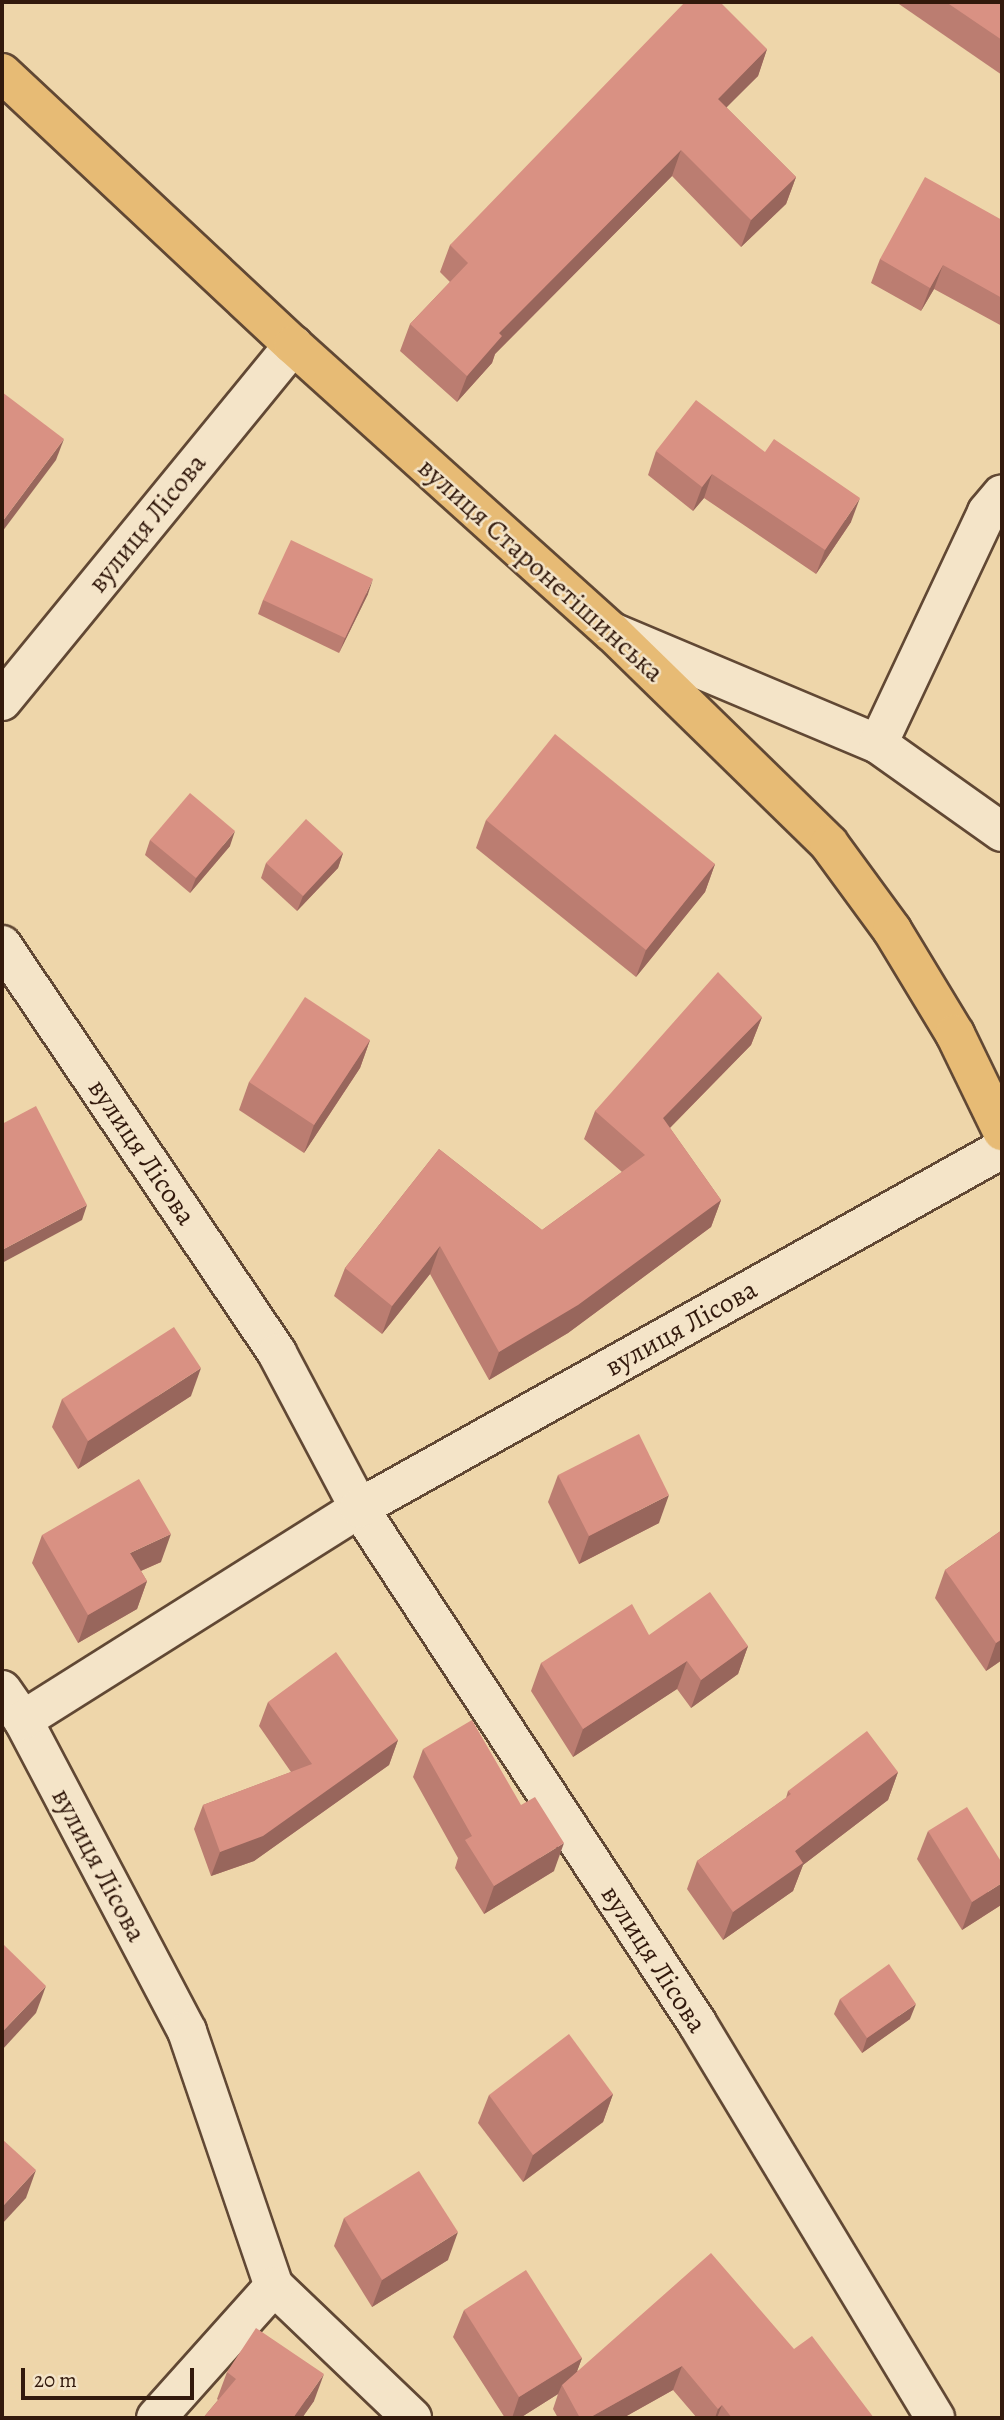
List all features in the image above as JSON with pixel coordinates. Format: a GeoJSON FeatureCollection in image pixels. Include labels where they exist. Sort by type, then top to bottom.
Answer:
{"type":"FeatureCollection","features":[{"type":"Feature","properties":{"kind":"main road","name":"вулиця Старонетішинська"},"geometry":{"type":"LineString","coordinates":[[2,73],[293,345],[612,632],[829,845],[892,930],[956,1034],[1002,1131]]}},
{"type":"Feature","properties":{"kind":"street","name":"вулиця Лісова"},"geometry":{"type":"LineString","coordinates":[[2,701],[293,345]]}},
{"type":"Feature","properties":{"kind":"street"},"geometry":{"type":"LineString","coordinates":[[878,744],[987,512],[1002,494]]}},
{"type":"Feature","properties":{"kind":"street"},"geometry":{"type":"LineString","coordinates":[[612,632],[878,744],[1002,832]]}},
{"type":"Feature","properties":{"kind":"street","name":"вулиця Лісова"},"geometry":{"type":"LineString","coordinates":[[2,945],[277,1353],[359,1508],[697,2023],[935,2418]]}},
{"type":"Feature","properties":{"kind":"street","name":"вулиця Лісова"},"geometry":{"type":"LineString","coordinates":[[412,2418],[274,2286],[187,2031],[12,1705],[1002,1149]]}},
{"type":"Feature","properties":{"kind":"street"},"geometry":{"type":"LineString","coordinates":[[156,2418],[274,2286]]}},
{"type":"Feature","properties":{"kind":"building"},"geometry":{"type":"Polygon","coordinates":[[[685,2],[720,2],[767,49],[718,99],[796,177],[751,220],[681,150],[499,333],[502,336],[467,376],[410,324],[468,263],[450,245],[685,2]]]}},
{"type":"Feature","properties":{"kind":"building"},"geometry":{"type":"Polygon","coordinates":[[[946,2],[1002,2],[1002,40],[946,2]]]}},
{"type":"Feature","properties":{"kind":"building"},"geometry":{"type":"Polygon","coordinates":[[[925,177],[1002,220],[1002,298],[943,265],[930,288],[880,259],[925,177]]]}},
{"type":"Feature","properties":{"kind":"building"},"geometry":{"type":"Polygon","coordinates":[[[2,392],[64,439],[2,522],[2,392]]]}},
{"type":"Feature","properties":{"kind":"building"},"geometry":{"type":"Polygon","coordinates":[[[696,400],[765,452],[774,439],[860,498],[825,550],[712,474],[702,487],[656,451],[696,400]]]}},
{"type":"Feature","properties":{"kind":"building"},"geometry":{"type":"Polygon","coordinates":[[[291,540],[373,579],[345,638],[263,600],[291,540]]]}},
{"type":"Feature","properties":{"kind":"building"},"geometry":{"type":"Polygon","coordinates":[[[555,734],[715,864],[646,950],[486,820],[555,734]]]}},
{"type":"Feature","properties":{"kind":"building"},"geometry":{"type":"Polygon","coordinates":[[[190,793],[235,831],[196,878],[150,840],[190,793]]]}},
{"type":"Feature","properties":{"kind":"building"},"geometry":{"type":"Polygon","coordinates":[[[306,819],[343,853],[303,896],[266,863],[306,819]]]}},
{"type":"Feature","properties":{"kind":"building"},"geometry":{"type":"Polygon","coordinates":[[[718,972],[762,1017],[663,1118],[721,1200],[578,1305],[499,1352],[440,1246],[392,1306],[345,1268],[439,1149],[542,1230],[645,1155],[595,1111],[718,972]]]}},
{"type":"Feature","properties":{"kind":"building"},"geometry":{"type":"Polygon","coordinates":[[[305,997],[370,1040],[314,1125],[249,1082],[305,997]]]}},
{"type":"Feature","properties":{"kind":"building"},"geometry":{"type":"Polygon","coordinates":[[[36,1106],[87,1205],[2,1250],[2,1124],[36,1106]]]}},
{"type":"Feature","properties":{"kind":"building"},"geometry":{"type":"Polygon","coordinates":[[[174,1327],[201,1368],[88,1441],[62,1399],[174,1327]]]}},
{"type":"Feature","properties":{"kind":"building"},"geometry":{"type":"Polygon","coordinates":[[[639,1434],[669,1495],[589,1536],[558,1475],[639,1434]]]}},
{"type":"Feature","properties":{"kind":"building"},"geometry":{"type":"Polygon","coordinates":[[[139,1479],[171,1534],[130,1553],[147,1581],[88,1615],[42,1535],[139,1479]]]}},
{"type":"Feature","properties":{"kind":"building"},"geometry":{"type":"Polygon","coordinates":[[[1002,1530],[1002,1639],[996,1643],[945,1570],[1002,1530]]]}},
{"type":"Feature","properties":{"kind":"building"},"geometry":{"type":"Polygon","coordinates":[[[710,1592],[748,1646],[701,1680],[687,1661],[583,1729],[541,1663],[632,1604],[649,1635],[710,1592]]]}},
{"type":"Feature","properties":{"kind":"building"},"geometry":{"type":"Polygon","coordinates":[[[336,1652],[398,1740],[263,1836],[220,1852],[203,1805],[312,1764],[268,1702],[336,1652]]]}},
{"type":"Feature","properties":{"kind":"building"},"geometry":{"type":"Polygon","coordinates":[[[472,1720],[521,1805],[535,1797],[564,1843],[494,1886],[465,1840],[472,1836],[423,1749],[472,1720]]]}},
{"type":"Feature","properties":{"kind":"building"},"geometry":{"type":"Polygon","coordinates":[[[867,1731],[898,1772],[795,1851],[803,1863],[733,1912],[697,1861],[791,1794],[788,1791],[867,1731]]]}},
{"type":"Feature","properties":{"kind":"building"},"geometry":{"type":"Polygon","coordinates":[[[967,1807],[1002,1863],[1002,1883],[972,1902],[928,1831],[967,1807]]]}},
{"type":"Feature","properties":{"kind":"building"},"geometry":{"type":"Polygon","coordinates":[[[2,1943],[46,1986],[2,2032],[2,1943]]]}},
{"type":"Feature","properties":{"kind":"building"},"geometry":{"type":"Polygon","coordinates":[[[889,1964],[916,2004],[867,2038],[840,1999],[889,1964]]]}},
{"type":"Feature","properties":{"kind":"building"},"geometry":{"type":"Polygon","coordinates":[[[569,2034],[613,2094],[533,2155],[489,2095],[569,2034]]]}},
{"type":"Feature","properties":{"kind":"building"},"geometry":{"type":"Polygon","coordinates":[[[2,2139],[36,2170],[2,2207],[2,2139]]]}},
{"type":"Feature","properties":{"kind":"building"},"geometry":{"type":"Polygon","coordinates":[[[419,2171],[458,2232],[382,2280],[344,2218],[419,2171]]]}},
{"type":"Feature","properties":{"kind":"building"},"geometry":{"type":"Polygon","coordinates":[[[711,2253],[794,2349],[812,2336],[874,2418],[732,2418],[722,2405],[718,2409],[682,2366],[589,2418],[580,2418],[562,2385],[711,2253]]]}},
{"type":"Feature","properties":{"kind":"building"},"geometry":{"type":"Polygon","coordinates":[[[526,2270],[582,2358],[519,2397],[464,2310],[526,2270]]]}},
{"type":"Feature","properties":{"kind":"building"},"geometry":{"type":"Polygon","coordinates":[[[256,2328],[324,2374],[293,2418],[203,2418],[236,2379],[227,2372],[256,2328]]]}}]}
